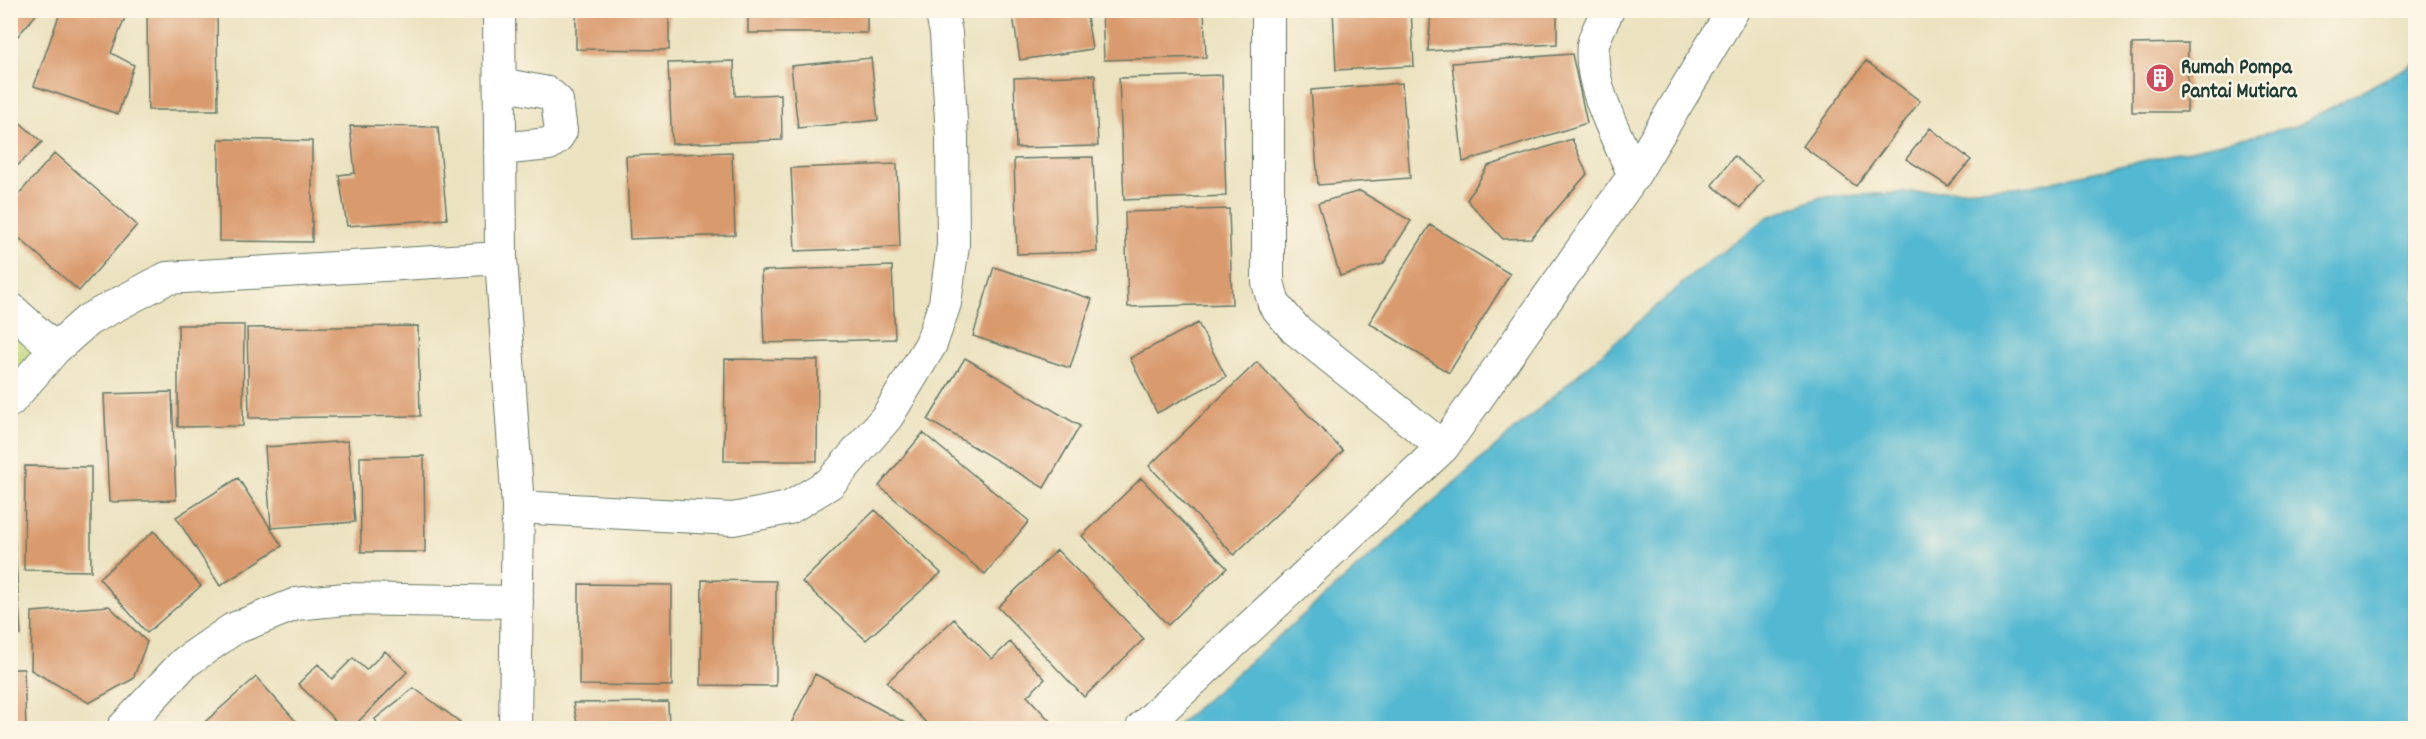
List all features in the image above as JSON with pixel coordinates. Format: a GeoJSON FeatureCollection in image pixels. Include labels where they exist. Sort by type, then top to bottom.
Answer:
{"type":"FeatureCollection","features":[{"type":"Feature","properties":{"kind":"street"},"geometry":{"type":"LineString","coordinates":[[500,10],[501,258],[518,507],[516,729]]}},
{"type":"Feature","properties":{"kind":"street"},"geometry":{"type":"LineString","coordinates":[[518,507],[733,519],[789,508],[830,483],[886,417],[930,344],[945,303],[951,257],[952,137],[946,33],[941,10]]}},
{"type":"Feature","properties":{"kind":"street"},"geometry":{"type":"LineString","coordinates":[[1268,10],[1268,282],[1274,304],[1295,329],[1443,447]]}},
{"type":"Feature","properties":{"kind":"street"},"geometry":{"type":"LineString","coordinates":[[1608,10],[1593,45],[1595,78],[1613,129],[1634,175]]}},
{"type":"Feature","properties":{"kind":"street"},"geometry":{"type":"LineString","coordinates":[[1142,729],[1443,447],[1634,175],[1732,10]]}},
{"type":"Feature","properties":{"kind":"street"},"geometry":{"type":"LineString","coordinates":[[500,84],[548,93],[557,100],[561,131],[556,140],[549,144],[500,149]]}},
{"type":"Feature","properties":{"kind":"street"},"geometry":{"type":"LineString","coordinates":[[10,401],[55,349],[88,320],[167,278],[501,258]]}},
{"type":"Feature","properties":{"kind":"street"},"geometry":{"type":"LineString","coordinates":[[10,308],[55,349]]}},
{"type":"Feature","properties":{"kind":"street"},"geometry":{"type":"LineString","coordinates":[[123,729],[184,663],[233,629],[296,604],[345,599],[517,602]]}},
{"type":"Feature","properties":{"kind":"green space"},"geometry":{"type":"Polygon","coordinates":[[[10,316],[45,349],[10,385],[10,316]]]}},
{"type":"Feature","properties":{"kind":"water"},"geometry":{"type":"Polygon","coordinates":[[[2415,63],[2415,728],[1174,728],[1693,274],[1768,217],[1821,197],[2032,186],[2296,126],[2415,63]]]}},
{"type":"Feature","properties":{"kind":"building"},"geometry":{"type":"Polygon","coordinates":[[[10,10],[40,10],[10,45],[10,10]]]}},
{"type":"Feature","properties":{"kind":"building"},"geometry":{"type":"Polygon","coordinates":[[[61,10],[128,10],[111,53],[134,65],[118,114],[34,86],[61,10]]]}},
{"type":"Feature","properties":{"kind":"building"},"geometry":{"type":"Polygon","coordinates":[[[147,10],[217,10],[218,110],[148,110],[147,10]]]}},
{"type":"Feature","properties":{"kind":"building"},"geometry":{"type":"Polygon","coordinates":[[[576,10],[669,10],[669,50],[576,49],[576,10]]]}},
{"type":"Feature","properties":{"kind":"building"},"geometry":{"type":"Polygon","coordinates":[[[748,10],[867,10],[867,33],[748,33],[748,10]]]}},
{"type":"Feature","properties":{"kind":"building"},"geometry":{"type":"Polygon","coordinates":[[[1012,10],[1086,10],[1092,49],[1020,60],[1012,10]]]}},
{"type":"Feature","properties":{"kind":"building"},"geometry":{"type":"Polygon","coordinates":[[[1102,10],[1204,10],[1206,57],[1104,60],[1102,10]]]}},
{"type":"Feature","properties":{"kind":"building"},"geometry":{"type":"Polygon","coordinates":[[[1333,10],[1411,10],[1414,66],[1336,70],[1333,10]]]}},
{"type":"Feature","properties":{"kind":"building"},"geometry":{"type":"Polygon","coordinates":[[[1431,10],[1557,10],[1557,44],[1428,51],[1431,10]]]}},
{"type":"Feature","properties":{"kind":"building","name":"Rumah Pompa Pantai Mutiara"},"geometry":{"type":"Polygon","coordinates":[[[2188,43],[2187,112],[2132,112],[2132,44],[2188,43]]]}},
{"type":"Feature","properties":{"kind":"building"},"geometry":{"type":"Polygon","coordinates":[[[1572,54],[1587,123],[1463,162],[1452,63],[1572,54]]]}},
{"type":"Feature","properties":{"kind":"building"},"geometry":{"type":"Polygon","coordinates":[[[871,58],[878,120],[798,128],[791,66],[871,58]]]}},
{"type":"Feature","properties":{"kind":"building"},"geometry":{"type":"Polygon","coordinates":[[[734,61],[735,96],[781,94],[782,140],[672,144],[668,63],[734,61]]]}},
{"type":"Feature","properties":{"kind":"building"},"geometry":{"type":"Polygon","coordinates":[[[1866,61],[1920,101],[1856,186],[1803,146],[1866,61]]]}},
{"type":"Feature","properties":{"kind":"building"},"geometry":{"type":"Polygon","coordinates":[[[1095,75],[1098,146],[1016,148],[1014,78],[1095,75]]]}},
{"type":"Feature","properties":{"kind":"building"},"geometry":{"type":"Polygon","coordinates":[[[1222,75],[1226,196],[1124,200],[1119,78],[1222,75]]]}},
{"type":"Feature","properties":{"kind":"building"},"geometry":{"type":"Polygon","coordinates":[[[1402,83],[1410,178],[1318,185],[1311,90],[1402,83]]]}},
{"type":"Feature","properties":{"kind":"building"},"geometry":{"type":"Polygon","coordinates":[[[10,114],[42,142],[10,173],[10,114]]]}},
{"type":"Feature","properties":{"kind":"building"},"geometry":{"type":"Polygon","coordinates":[[[350,126],[438,127],[447,219],[347,226],[339,175],[355,173],[350,126]]]}},
{"type":"Feature","properties":{"kind":"building"},"geometry":{"type":"Polygon","coordinates":[[[1930,128],[1971,160],[1948,186],[1906,159],[1930,128]]]}},
{"type":"Feature","properties":{"kind":"building"},"geometry":{"type":"Polygon","coordinates":[[[219,139],[312,141],[312,242],[219,241],[219,139]]]}},
{"type":"Feature","properties":{"kind":"building"},"geometry":{"type":"Polygon","coordinates":[[[1572,139],[1587,174],[1531,238],[1503,239],[1467,200],[1488,166],[1572,139]]]}},
{"type":"Feature","properties":{"kind":"building"},"geometry":{"type":"Polygon","coordinates":[[[732,152],[735,235],[630,239],[626,156],[732,152]]]}},
{"type":"Feature","properties":{"kind":"building"},"geometry":{"type":"Polygon","coordinates":[[[55,153],[137,225],[79,291],[10,230],[10,204],[55,153]]]}},
{"type":"Feature","properties":{"kind":"building"},"geometry":{"type":"Polygon","coordinates":[[[1734,156],[1763,180],[1741,208],[1712,185],[1734,156]]]}},
{"type":"Feature","properties":{"kind":"building"},"geometry":{"type":"Polygon","coordinates":[[[1093,157],[1097,252],[1017,254],[1014,159],[1093,157]]]}},
{"type":"Feature","properties":{"kind":"building"},"geometry":{"type":"Polygon","coordinates":[[[897,164],[900,247],[795,251],[791,168],[897,164]]]}},
{"type":"Feature","properties":{"kind":"building"},"geometry":{"type":"Polygon","coordinates":[[[1360,191],[1411,221],[1383,264],[1340,276],[1318,203],[1360,191]]]}},
{"type":"Feature","properties":{"kind":"building"},"geometry":{"type":"Polygon","coordinates":[[[1229,209],[1232,304],[1128,307],[1125,212],[1229,209]]]}},
{"type":"Feature","properties":{"kind":"building"},"geometry":{"type":"Polygon","coordinates":[[[1430,225],[1510,274],[1449,373],[1369,323],[1430,225]]]}},
{"type":"Feature","properties":{"kind":"building"},"geometry":{"type":"Polygon","coordinates":[[[892,266],[895,339],[764,343],[761,271],[892,266]]]}},
{"type":"Feature","properties":{"kind":"building"},"geometry":{"type":"Polygon","coordinates":[[[994,267],[1092,299],[1070,368],[973,336],[994,267]]]}},
{"type":"Feature","properties":{"kind":"building"},"geometry":{"type":"Polygon","coordinates":[[[1198,323],[1226,377],[1157,413],[1130,358],[1198,323]]]}},
{"type":"Feature","properties":{"kind":"building"},"geometry":{"type":"Polygon","coordinates":[[[178,325],[244,325],[243,426],[178,427],[178,325]]]}},
{"type":"Feature","properties":{"kind":"building"},"geometry":{"type":"Polygon","coordinates":[[[418,326],[420,416],[249,418],[247,328],[418,326]]]}},
{"type":"Feature","properties":{"kind":"building"},"geometry":{"type":"Polygon","coordinates":[[[965,358],[1080,426],[1044,488],[928,420],[965,358]]]}},
{"type":"Feature","properties":{"kind":"building"},"geometry":{"type":"Polygon","coordinates":[[[725,359],[818,360],[817,461],[724,461],[725,359]]]}},
{"type":"Feature","properties":{"kind":"building"},"geometry":{"type":"Polygon","coordinates":[[[1257,362],[1343,451],[1234,555],[1149,466],[1257,362]]]}},
{"type":"Feature","properties":{"kind":"building"},"geometry":{"type":"Polygon","coordinates":[[[172,392],[176,500],[109,502],[104,394],[172,392]]]}},
{"type":"Feature","properties":{"kind":"building"},"geometry":{"type":"Polygon","coordinates":[[[923,433],[1029,521],[985,574],[879,486],[923,433]]]}},
{"type":"Feature","properties":{"kind":"building"},"geometry":{"type":"Polygon","coordinates":[[[348,441],[355,522],[271,528],[265,447],[348,441]]]}},
{"type":"Feature","properties":{"kind":"building"},"geometry":{"type":"Polygon","coordinates":[[[424,456],[425,552],[361,552],[360,457],[424,456]]]}},
{"type":"Feature","properties":{"kind":"building"},"geometry":{"type":"Polygon","coordinates":[[[25,466],[91,467],[91,571],[24,570],[25,466]]]}},
{"type":"Feature","properties":{"kind":"building"},"geometry":{"type":"Polygon","coordinates":[[[238,478],[282,546],[220,586],[176,517],[238,478]]]}},
{"type":"Feature","properties":{"kind":"building"},"geometry":{"type":"Polygon","coordinates":[[[1141,478],[1227,568],[1168,625],[1082,536],[1141,478]]]}},
{"type":"Feature","properties":{"kind":"building"},"geometry":{"type":"Polygon","coordinates":[[[875,510],[941,573],[866,640],[802,582],[875,510]]]}},
{"type":"Feature","properties":{"kind":"building"},"geometry":{"type":"Polygon","coordinates":[[[10,519],[13,519],[21,635],[10,636],[10,519]]]}},
{"type":"Feature","properties":{"kind":"building"},"geometry":{"type":"Polygon","coordinates":[[[154,531],[201,586],[147,633],[99,578],[154,531]]]}},
{"type":"Feature","properties":{"kind":"building"},"geometry":{"type":"Polygon","coordinates":[[[1057,550],[1144,639],[1084,697],[998,607],[1057,550]]]}},
{"type":"Feature","properties":{"kind":"building"},"geometry":{"type":"Polygon","coordinates":[[[702,580],[776,581],[776,686],[701,685],[702,580]]]}},
{"type":"Feature","properties":{"kind":"building"},"geometry":{"type":"Polygon","coordinates":[[[579,584],[672,585],[672,686],[579,685],[579,584]]]}},
{"type":"Feature","properties":{"kind":"building"},"geometry":{"type":"Polygon","coordinates":[[[109,606],[147,642],[133,679],[89,703],[31,670],[32,612],[109,606]]]}},
{"type":"Feature","properties":{"kind":"building"},"geometry":{"type":"Polygon","coordinates":[[[954,619],[992,659],[1010,642],[1045,679],[1027,696],[1051,722],[1044,728],[931,728],[887,682],[954,619]]]}},
{"type":"Feature","properties":{"kind":"building"},"geometry":{"type":"Polygon","coordinates":[[[385,651],[407,672],[352,728],[343,728],[298,684],[318,664],[332,679],[353,658],[366,670],[385,651]]]}},
{"type":"Feature","properties":{"kind":"building"},"geometry":{"type":"Polygon","coordinates":[[[10,669],[24,669],[26,728],[10,728],[10,669]]]}},
{"type":"Feature","properties":{"kind":"building"},"geometry":{"type":"Polygon","coordinates":[[[815,674],[915,728],[789,728],[815,674]]]}},
{"type":"Feature","properties":{"kind":"building"},"geometry":{"type":"Polygon","coordinates":[[[256,677],[302,728],[198,728],[256,677]]]}},
{"type":"Feature","properties":{"kind":"building"},"geometry":{"type":"Polygon","coordinates":[[[414,688],[460,722],[460,728],[379,728],[375,719],[414,688]]]}},
{"type":"Feature","properties":{"kind":"building"},"geometry":{"type":"Polygon","coordinates":[[[668,702],[669,728],[578,728],[573,703],[668,702]]]}},
{"type":"Feature","properties":{"kind":"place","name":"Rumah Pompa Pantai Mutiara"},"geometry":{"type":"Point","coordinates":[2160,78]}}]}
